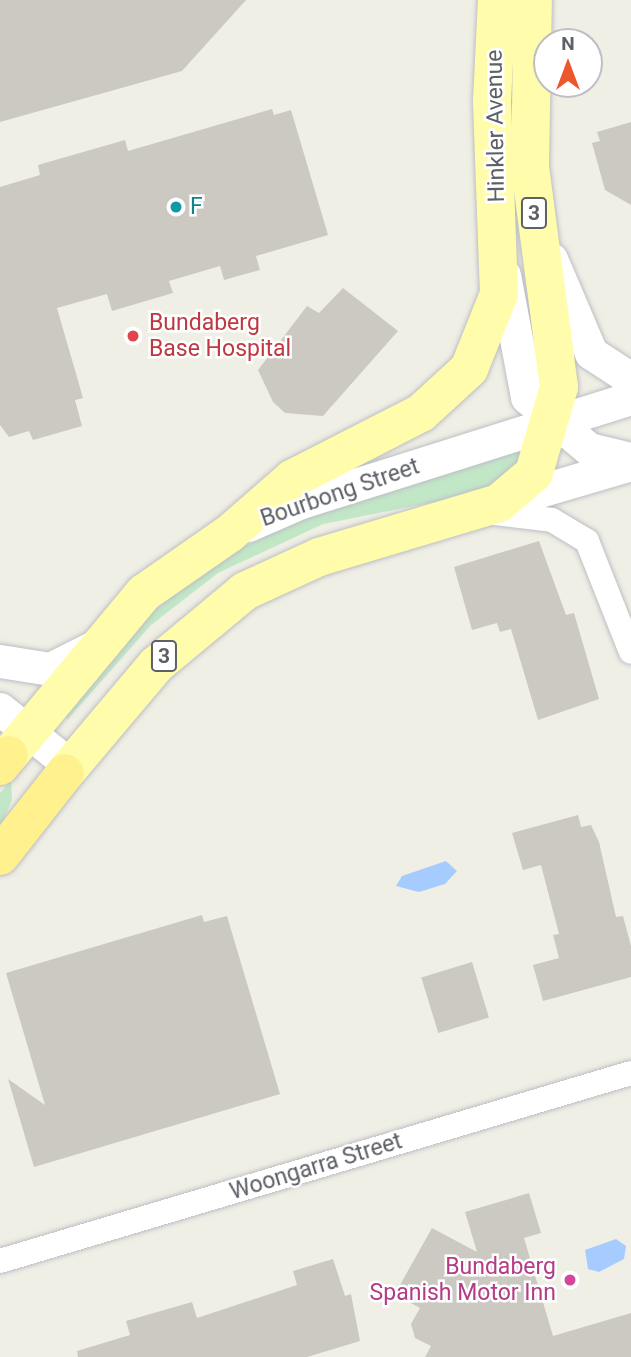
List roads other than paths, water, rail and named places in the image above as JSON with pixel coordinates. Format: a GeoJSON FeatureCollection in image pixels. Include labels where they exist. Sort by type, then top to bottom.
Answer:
{"type":"FeatureCollection","features":[{"type":"Feature","properties":{"kind":"highway","name":"3"},"geometry":{"type":"LineString","coordinates":[[0,856],[68,770]]}},
{"type":"Feature","properties":{"kind":"main road","name":"Hinkler Avenue"},"geometry":{"type":"LineString","coordinates":[[497,0],[492,101],[501,253]]}},
{"type":"Feature","properties":{"kind":"main road","name":"Hinkler Avenue"},"geometry":{"type":"LineString","coordinates":[[533,0],[528,117],[534,210],[559,376],[552,424]]}},
{"type":"Feature","properties":{"kind":"main road"},"geometry":{"type":"LineString","coordinates":[[534,210],[591,353],[631,379]]}},
{"type":"Feature","properties":{"kind":"main road","name":"3"},"geometry":{"type":"LineString","coordinates":[[68,770],[156,664],[245,591],[319,557],[499,502],[534,473],[552,424],[522,387],[501,253]]}},
{"type":"Feature","properties":{"kind":"main road","name":"3"},"geometry":{"type":"LineString","coordinates":[[229,534],[292,479],[394,429],[454,385],[480,351],[495,313],[501,253]]}},
{"type":"Feature","properties":{"kind":"main road","name":"Bourbong Street"},"geometry":{"type":"LineString","coordinates":[[7,741],[144,593],[229,534],[301,502],[631,398]]}},
{"type":"Feature","properties":{"kind":"main road"},"geometry":{"type":"LineString","coordinates":[[552,424],[589,449],[631,461]]}},
{"type":"Feature","properties":{"kind":"main road"},"geometry":{"type":"LineString","coordinates":[[499,502],[631,461]]}},
{"type":"Feature","properties":{"kind":"main road"},"geometry":{"type":"LineString","coordinates":[[0,661],[50,668],[94,647]]}},
{"type":"Feature","properties":{"kind":"main road"},"geometry":{"type":"LineString","coordinates":[[7,741],[68,770]]}},
{"type":"Feature","properties":{"kind":"street"},"geometry":{"type":"LineString","coordinates":[[462,513],[532,515],[573,529],[594,553],[631,652]]}},
{"type":"Feature","properties":{"kind":"street","name":"Woongarra Street"},"geometry":{"type":"LineString","coordinates":[[0,1261],[631,1073]]}},
{"type":"Feature","properties":{"kind":"water"},"geometry":{"type":"Polygon","coordinates":[[[446,861],[457,871],[445,884],[419,892],[396,886],[402,876],[446,861]]]}},
{"type":"Feature","properties":{"kind":"water"},"geometry":{"type":"Polygon","coordinates":[[[616,1239],[626,1246],[624,1259],[599,1272],[588,1269],[585,1250],[616,1239]]]}},
{"type":"Feature","properties":{"kind":"place","name":"F"},"geometry":{"type":"Point","coordinates":[176,207]}},
{"type":"Feature","properties":{"kind":"place","name":"Bundaberg Base Hospital"},"geometry":{"type":"Point","coordinates":[133,336]}},
{"type":"Feature","properties":{"kind":"place","name":"Bundaberg Spanish Motor Inn"},"geometry":{"type":"Point","coordinates":[570,1280]}}]}
